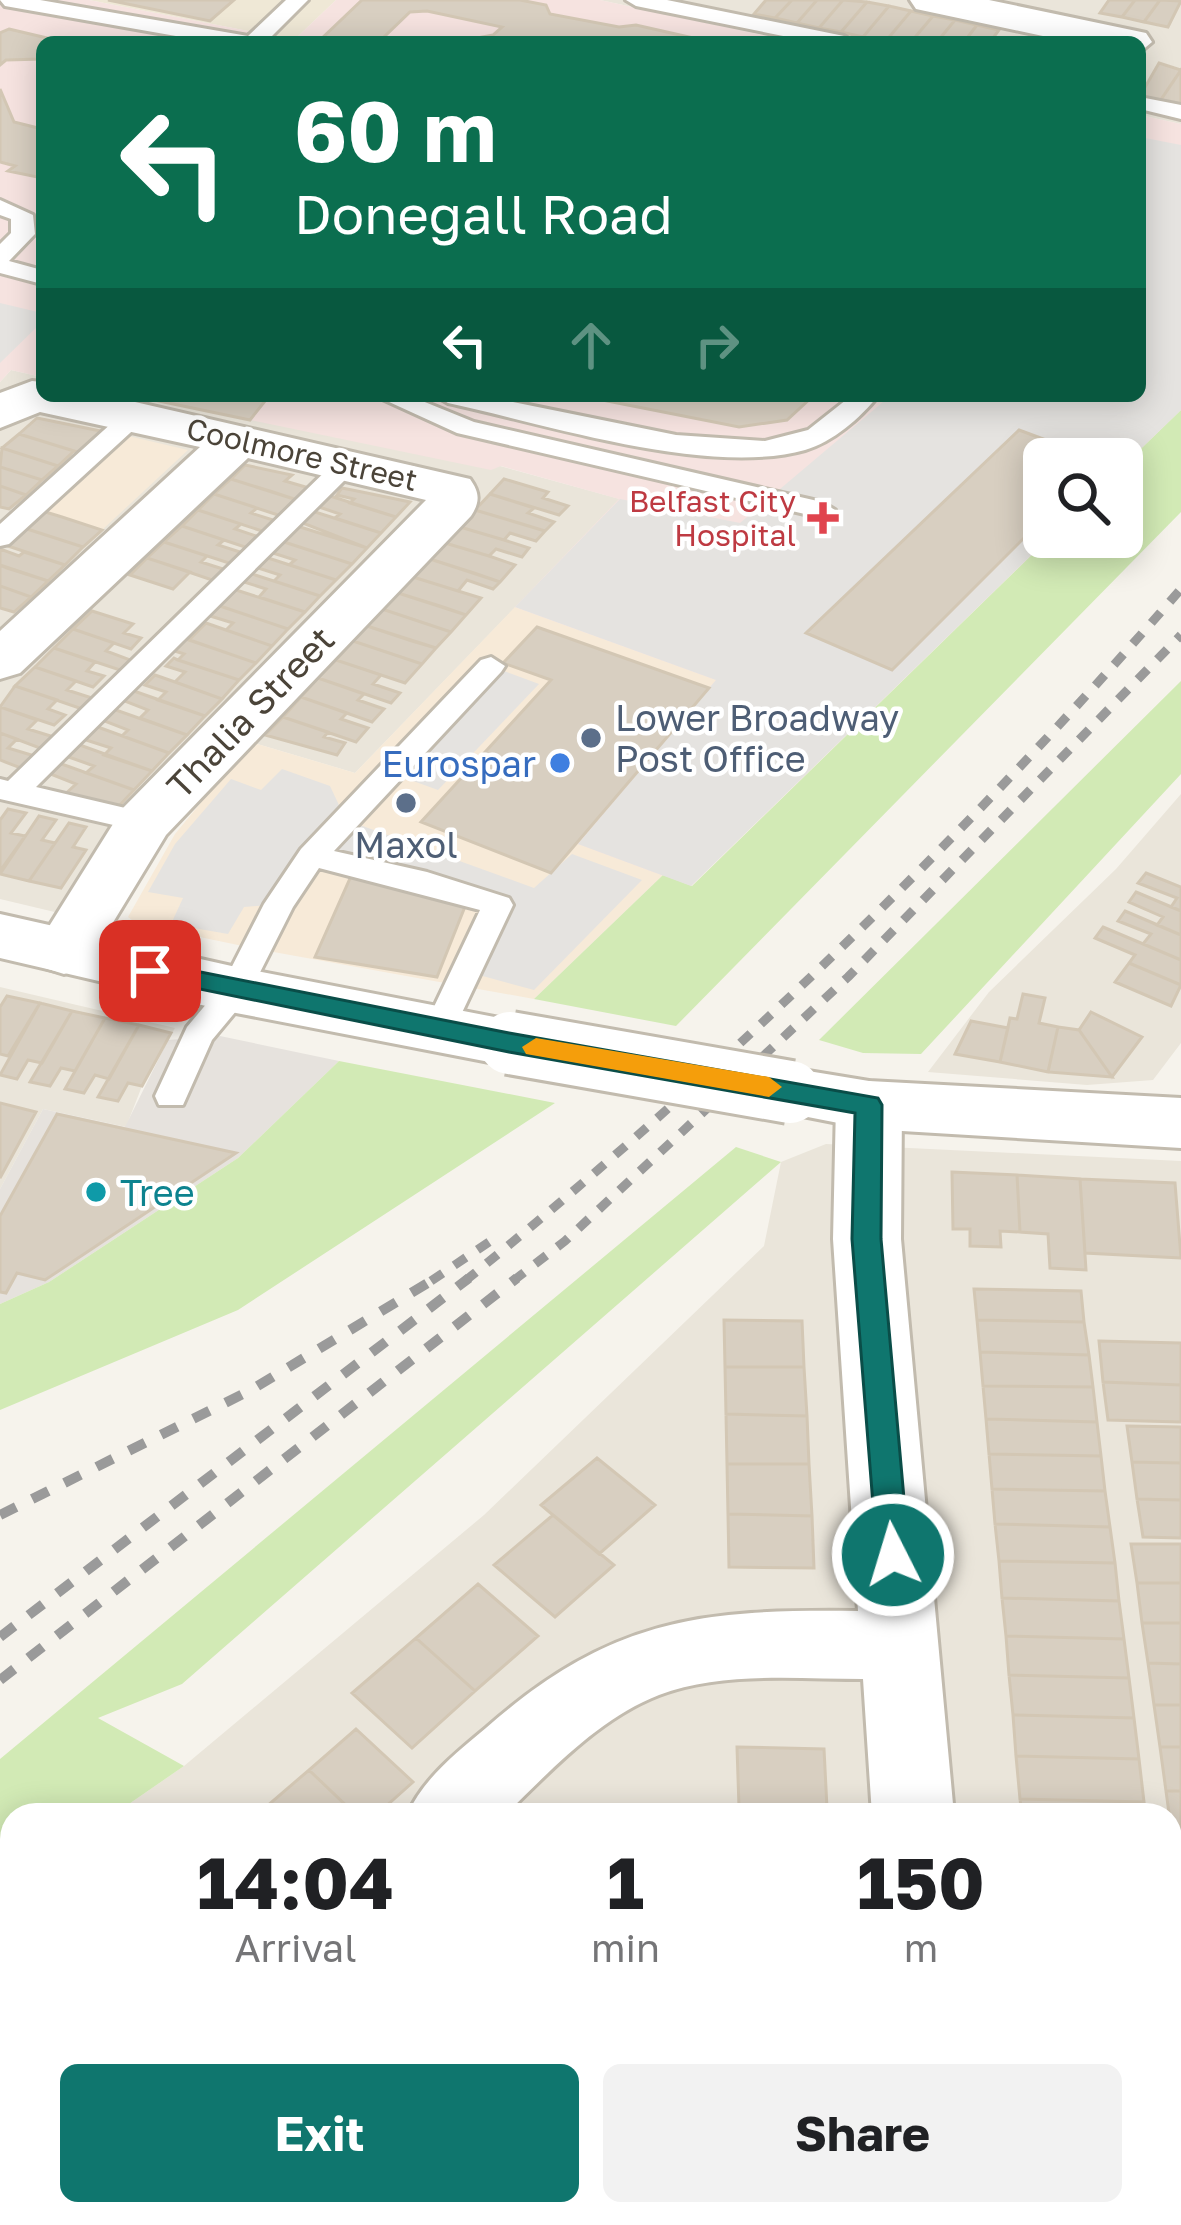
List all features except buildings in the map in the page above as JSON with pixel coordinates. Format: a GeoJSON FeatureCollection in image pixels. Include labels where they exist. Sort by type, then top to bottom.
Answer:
{"type":"FeatureCollection","features":[{"type":"Feature","properties":{"kind":"street"},"geometry":{"type":"LineString","coordinates":[[930,0],[1101,36]]}},
{"type":"Feature","properties":{"kind":"street","name":"Coolmore Street"},"geometry":{"type":"LineString","coordinates":[[6,408],[36,397]]}},
{"type":"Feature","properties":{"kind":"street","name":"Coolmore Street"},"geometry":{"type":"LineString","coordinates":[[61,402],[452,490]]}},
{"type":"Feature","properties":{"kind":"street"},"geometry":{"type":"LineString","coordinates":[[0,661],[238,440]]}},
{"type":"Feature","properties":{"kind":"street","name":"Thalia Street"},"geometry":{"type":"LineString","coordinates":[[64,952],[144,822],[452,505],[452,490]]}},
{"type":"Feature","properties":{"kind":"street"},"geometry":{"type":"LineString","coordinates":[[0,936],[439,1030],[869,1105],[1181,1123]]}},
{"type":"Feature","properties":{"kind":"street"},"geometry":{"type":"LineString","coordinates":[[869,1105],[867,1239],[913,1803]]}},
{"type":"Feature","properties":{"kind":"street"},"geometry":{"type":"LineString","coordinates":[[462,1803],[587,1693],[635,1667],[713,1649],[900,1645]]}},
{"type":"Feature","properties":{"kind":"lane"},"geometry":{"type":"LineString","coordinates":[[5,0],[215,36]]}},
{"type":"Feature","properties":{"kind":"lane"},"geometry":{"type":"LineString","coordinates":[[257,36],[298,0]]}},
{"type":"Feature","properties":{"kind":"lane"},"geometry":{"type":"LineString","coordinates":[[636,0],[681,4],[818,36]]}},
{"type":"Feature","properties":{"kind":"lane"},"geometry":{"type":"LineString","coordinates":[[1146,105],[1181,112]]}},
{"type":"Feature","properties":{"kind":"lane"},"geometry":{"type":"LineString","coordinates":[[0,207],[22,215],[23,234],[0,257]]}},
{"type":"Feature","properties":{"kind":"lane"},"geometry":{"type":"LineString","coordinates":[[0,266],[36,275]]}},
{"type":"Feature","properties":{"kind":"lane"},"geometry":{"type":"LineString","coordinates":[[403,402],[466,428],[823,510]]}},
{"type":"Feature","properties":{"kind":"lane"},"geometry":{"type":"LineString","coordinates":[[477,402],[659,439],[763,449],[798,444],[823,433],[859,402]]}},
{"type":"Feature","properties":{"kind":"lane"},"geometry":{"type":"LineString","coordinates":[[0,538],[133,417]]}},
{"type":"Feature","properties":{"kind":"lane"},"geometry":{"type":"LineString","coordinates":[[578,452],[607,443],[659,439]]}},
{"type":"Feature","properties":{"kind":"lane"},"geometry":{"type":"LineString","coordinates":[[7,791],[347,464]]}},
{"type":"Feature","properties":{"kind":"lane"},"geometry":{"type":"LineString","coordinates":[[171,1096],[198,1035],[236,990],[279,904],[312,856],[491,666]]}},
{"type":"Feature","properties":{"kind":"lane"},"geometry":{"type":"LineString","coordinates":[[7,791],[144,822]]}},
{"type":"Feature","properties":{"kind":"lane"},"geometry":{"type":"LineString","coordinates":[[312,856],[498,904],[439,1030]]}},
{"type":"Feature","properties":{"kind":"shaded area"},"geometry":{"type":"Polygon","coordinates":[[[0,0],[89,0],[274,36],[36,36],[36,376],[11,370],[0,382],[0,0]]]}},
{"type":"Feature","properties":{"kind":"shaded area"},"geometry":{"type":"Polygon","coordinates":[[[89,0],[336,0],[298,36],[274,36],[89,0]]]}},
{"type":"Feature","properties":{"kind":"shaded area"},"geometry":{"type":"Polygon","coordinates":[[[336,0],[600,0],[768,36],[298,36],[336,0]]]}},
{"type":"Feature","properties":{"kind":"shaded area"},"geometry":{"type":"Polygon","coordinates":[[[600,0],[1181,0],[1181,124],[1146,116],[1146,36],[768,36],[600,0]]]}},
{"type":"Feature","properties":{"kind":"shaded area","name":"Belfast City Hospital"},"geometry":{"type":"Polygon","coordinates":[[[1146,116],[1181,124],[1181,410],[1143,447],[1143,438],[1023,438],[1023,558],[1028,558],[691,886],[578,844],[716,680],[515,607],[619,499],[501,466],[491,470],[164,402],[1146,402],[1146,116]]]}},
{"type":"Feature","properties":{"kind":"shaded area","name":"Belfast City Hospital"},"geometry":{"type":"Polygon","coordinates":[[[1146,138],[1181,145],[1181,410],[1143,447],[1143,438],[1023,438],[1023,558],[1028,558],[691,886],[578,844],[716,680],[515,607],[620,499],[740,523],[883,402],[1146,402],[1146,138]]]}},
{"type":"Feature","properties":{"kind":"shaded area"},"geometry":{"type":"Polygon","coordinates":[[[0,303],[36,312],[36,328],[0,363],[0,303]]]}},
{"type":"Feature","properties":{"kind":"shaded area"},"geometry":{"type":"Polygon","coordinates":[[[11,370],[36,376],[36,402],[166,402],[500,466],[620,499],[355,773],[251,742],[63,914],[0,899],[0,382],[11,370]]]}},
{"type":"Feature","properties":{"kind":"shaded area"},"geometry":{"type":"Polygon","coordinates":[[[124,435],[188,450],[102,530],[40,510],[124,435]]]}},
{"type":"Feature","properties":{"kind":"shaded area","name":"Maxol"},"geometry":{"type":"Polygon","coordinates":[[[515,607],[717,680],[579,843],[663,875],[534,999],[257,949],[137,924],[128,917],[175,834],[251,742],[355,773],[515,607]]]}},
{"type":"Feature","properties":{"kind":"shaded area"},"geometry":{"type":"Polygon","coordinates":[[[491,666],[539,684],[438,790],[391,773],[491,666]]]}},
{"type":"Feature","properties":{"kind":"shaded area"},"geometry":{"type":"Polygon","coordinates":[[[282,769],[330,786],[346,820],[534,888],[572,854],[642,880],[534,990],[468,972],[498,905],[312,856],[279,904],[244,907],[228,934],[171,924],[183,898],[148,892],[175,844],[231,779],[261,790],[282,769]]]}},
{"type":"Feature","properties":{"kind":"shaded area"},"geometry":{"type":"Polygon","coordinates":[[[1181,794],[1181,1043],[1153,1080],[1087,1085],[928,1072],[989,992],[1116,869],[1181,794]]]}},
{"type":"Feature","properties":{"kind":"shaded area"},"geometry":{"type":"Polygon","coordinates":[[[0,987],[175,1028],[142,1086],[126,1127],[43,1109],[0,1189],[0,987]]]}},
{"type":"Feature","properties":{"kind":"shaded area"},"geometry":{"type":"Polygon","coordinates":[[[220,1036],[339,1061],[238,1158],[49,1282],[0,1304],[0,1189],[43,1109],[125,1127],[168,1040],[220,1036]]]}},
{"type":"Feature","properties":{"kind":"shaded area"},"geometry":{"type":"Polygon","coordinates":[[[826,1144],[1181,1161],[1181,1803],[130,1803],[184,1766],[484,1515],[764,1246],[781,1162],[826,1144]]]}},
{"type":"Feature","properties":{"kind":"green space"},"geometry":{"type":"Polygon","coordinates":[[[1181,410],[1181,512],[1143,551],[1143,447],[1181,410]]]}},
{"type":"Feature","properties":{"kind":"green space"},"geometry":{"type":"Polygon","coordinates":[[[1028,558],[1136,558],[676,1026],[534,999],[663,875],[692,886],[1028,558]]]}},
{"type":"Feature","properties":{"kind":"green space"},"geometry":{"type":"Polygon","coordinates":[[[1181,681],[1181,774],[921,1054],[863,1053],[819,1040],[1181,681]]]}},
{"type":"Feature","properties":{"kind":"green space"},"geometry":{"type":"Polygon","coordinates":[[[339,1061],[555,1103],[238,1310],[0,1410],[0,1304],[49,1282],[238,1158],[339,1061]]]}},
{"type":"Feature","properties":{"kind":"green space"},"geometry":{"type":"Polygon","coordinates":[[[736,1147],[781,1162],[182,1684],[98,1718],[184,1766],[130,1803],[0,1803],[0,1759],[736,1147]]]}},
{"type":"Feature","properties":{"kind":"railway"},"geometry":{"type":"LineString","coordinates":[[465,1281],[655,1120],[838,951],[1013,774],[1181,589]]}},
{"type":"Feature","properties":{"kind":"railway"},"geometry":{"type":"LineString","coordinates":[[513,1281],[565,1241],[848,977],[1181,635]]}},
{"type":"Feature","properties":{"kind":"railway"},"geometry":{"type":"LineString","coordinates":[[431,1281],[489,1242]]}},
{"type":"Feature","properties":{"kind":"railway"},"geometry":{"type":"LineString","coordinates":[[0,1515],[251,1390],[436,1278]]}},
{"type":"Feature","properties":{"kind":"railway"},"geometry":{"type":"LineString","coordinates":[[0,1637],[469,1278]]}},
{"type":"Feature","properties":{"kind":"railway"},"geometry":{"type":"LineString","coordinates":[[0,1680],[517,1278]]}},
{"type":"Feature","properties":{"kind":"slow traffic"},"geometry":{"type":"LineString","coordinates":[[536,1047],[769,1087]]}},
{"type":"Feature","properties":{"kind":"place","name":"Belfast City Hospital"},"geometry":{"type":"Point","coordinates":[823,518]}},
{"type":"Feature","properties":{"kind":"place","name":"Lower Broadway Post Office"},"geometry":{"type":"Point","coordinates":[591,738]}},
{"type":"Feature","properties":{"kind":"place","name":"Eurospar"},"geometry":{"type":"Point","coordinates":[560,763]}},
{"type":"Feature","properties":{"kind":"place","name":"Maxol"},"geometry":{"type":"Point","coordinates":[406,803]}},
{"type":"Feature","properties":{"kind":"place","name":"Tree"},"geometry":{"type":"Point","coordinates":[96,1192]}},
{"type":"Feature","properties":{"kind":"route"},"geometry":{"type":"LineString","coordinates":[[150,971],[509,1043],[869,1105],[867,1239],[893,1555]]}}]}
